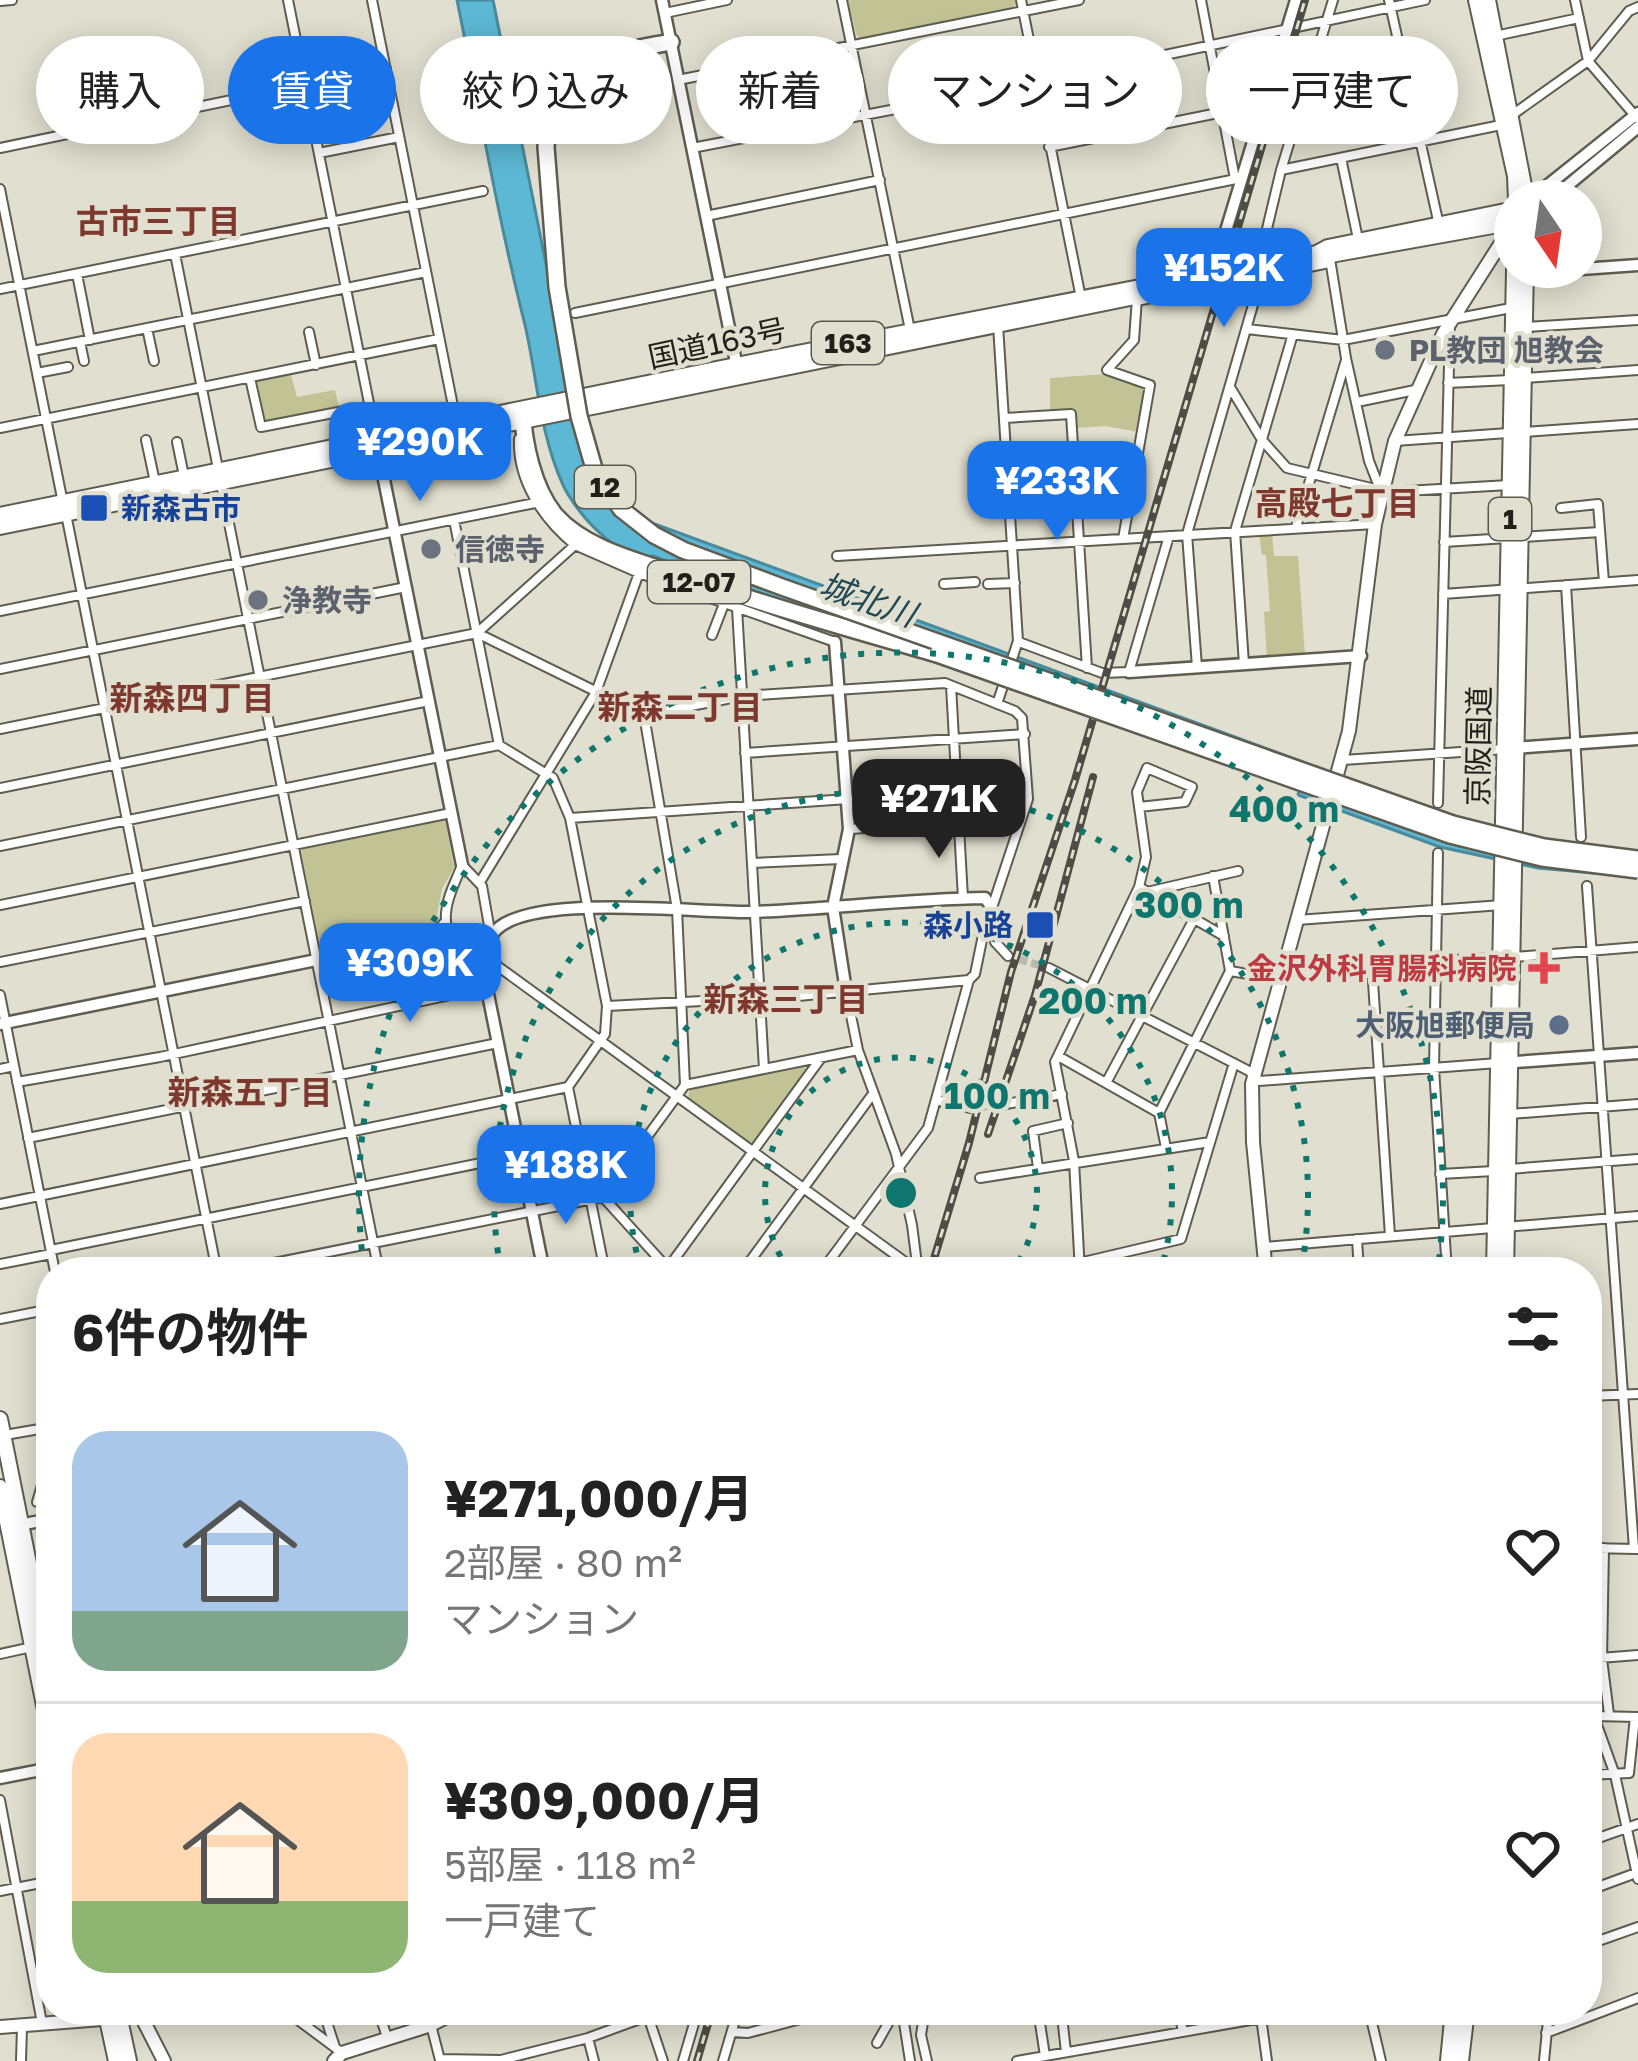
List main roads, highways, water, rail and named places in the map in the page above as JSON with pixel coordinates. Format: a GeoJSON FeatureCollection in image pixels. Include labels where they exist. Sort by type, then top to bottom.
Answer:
{"type":"FeatureCollection","features":[{"type":"Feature","properties":{"kind":"highway"},"geometry":{"type":"LineString","coordinates":[[1476,0],[1522,180]]}},
{"type":"Feature","properties":{"kind":"highway"},"geometry":{"type":"LineString","coordinates":[[1488,0],[1515,180]]}},
{"type":"Feature","properties":{"kind":"highway","name":"12"},"geometry":{"type":"LineString","coordinates":[[549,144],[551,224],[562,319],[586,448],[609,495],[636,523],[683,550],[1453,824],[1544,848],[1638,859]]}},
{"type":"Feature","properties":{"kind":"highway","name":"国道163号"},"geometry":{"type":"LineString","coordinates":[[737,371],[910,331],[1137,298],[1494,211]]}},
{"type":"Feature","properties":{"kind":"highway","name":"国道163号"},"geometry":{"type":"LineString","coordinates":[[0,515],[64,508],[525,422],[583,403],[997,320],[1115,290],[1494,225]]}},
{"type":"Feature","properties":{"kind":"highway","name":"163"},"geometry":{"type":"LineString","coordinates":[[1115,290],[1260,258],[1329,253]]}},
{"type":"Feature","properties":{"kind":"highway","name":"163"},"geometry":{"type":"LineString","coordinates":[[1137,298],[1258,275],[1329,253]]}},
{"type":"Feature","properties":{"kind":"highway","name":"京阪国道"},"geometry":{"type":"LineString","coordinates":[[1513,288],[1518,379]]}},
{"type":"Feature","properties":{"kind":"highway","name":"京阪国道"},"geometry":{"type":"LineString","coordinates":[[1496,1257],[1502,1170],[1516,432],[1526,288]]}},
{"type":"Feature","properties":{"kind":"highway","name":"国道163号"},"geometry":{"type":"LineString","coordinates":[[377,446],[413,431],[525,422]]}},
{"type":"Feature","properties":{"kind":"highway","name":"12-07"},"geometry":{"type":"LineString","coordinates":[[525,422],[536,477],[552,511],[578,534],[614,552],[780,611],[937,654],[1450,835],[1542,858],[1638,870]]}},
{"type":"Feature","properties":{"kind":"highway","name":"京阪国道"},"geometry":{"type":"LineString","coordinates":[[1515,537],[1510,485],[1516,432]]}},
{"type":"Feature","properties":{"kind":"highway","name":"国道163号"},"geometry":{"type":"LineString","coordinates":[[0,526],[184,477],[220,476]]}},
{"type":"Feature","properties":{"kind":"highway","name":"京阪国道"},"geometry":{"type":"LineString","coordinates":[[1506,957],[1502,905],[1508,870]]}},
{"type":"Feature","properties":{"kind":"highway","name":"京阪国道"},"geometry":{"type":"LineString","coordinates":[[1502,1170],[1510,1114],[1504,1063]]}},
{"type":"Feature","properties":{"kind":"highway","name":"京阪国道"},"geometry":{"type":"LineString","coordinates":[[1500,1228],[1504,1257]]}},
{"type":"Feature","properties":{"kind":"highway"},"geometry":{"type":"LineString","coordinates":[[0,1419],[10,1529]]}},
{"type":"Feature","properties":{"kind":"highway"},"geometry":{"type":"LineString","coordinates":[[0,1492],[36,1621]]}},
{"type":"Feature","properties":{"kind":"highway"},"geometry":{"type":"LineString","coordinates":[[114,2025],[116,2061]]}},
{"type":"Feature","properties":{"kind":"highway"},"geometry":{"type":"LineString","coordinates":[[117,2025],[129,2061]]}},
{"type":"Feature","properties":{"kind":"highway"},"geometry":{"type":"LineString","coordinates":[[1448,2061],[1452,2025]]}},
{"type":"Feature","properties":{"kind":"highway"},"geometry":{"type":"LineString","coordinates":[[1461,2061],[1465,2025]]}},
{"type":"Feature","properties":{"kind":"main road"},"geometry":{"type":"LineString","coordinates":[[1265,1257],[1251,1115],[1253,1076],[1341,762],[1361,656],[1381,490],[1415,390],[1494,254]]}},
{"type":"Feature","properties":{"kind":"main road"},"geometry":{"type":"LineString","coordinates":[[0,2027],[36,2024]]}},
{"type":"Feature","properties":{"kind":"main road"},"geometry":{"type":"LineString","coordinates":[[145,2025],[160,2060]]}},
{"type":"Feature","properties":{"kind":"main road"},"geometry":{"type":"LineString","coordinates":[[337,2054],[419,2025]]}},
{"type":"Feature","properties":{"kind":"water","name":"城北川"},"geometry":{"type":"Polygon","coordinates":[[[457,0],[493,0],[500,36],[464,36],[457,0]]]}},
{"type":"Feature","properties":{"kind":"water","name":"城北川"},"geometry":{"type":"Polygon","coordinates":[[[485,144],[522,144],[585,458],[630,515],[1472,824],[1571,844],[1638,877],[1538,868],[1440,847],[1298,795],[1299,790],[653,556],[626,551],[588,522],[569,497],[555,466],[485,144]]]}},
{"type":"Feature","properties":{"kind":"tunnel"},"geometry":{"type":"LineString","coordinates":[[1008,956],[1049,968]]}},
{"type":"Feature","properties":{"kind":"tunnel"},"geometry":{"type":"LineString","coordinates":[[970,1108],[1001,1105]]}},
{"type":"Feature","properties":{"kind":"railway"},"geometry":{"type":"LineString","coordinates":[[935,1257],[969,1143],[1011,972],[1075,780],[1305,0]]}},
{"type":"Feature","properties":{"kind":"railway"},"geometry":{"type":"LineString","coordinates":[[988,1134],[1035,995],[1093,777]]}},
{"type":"Feature","properties":{"kind":"railway"},"geometry":{"type":"LineString","coordinates":[[697,2061],[708,2025]]}},
{"type":"Feature","properties":{"kind":"place","name":"PL教団 旭教会"},"geometry":{"type":"Point","coordinates":[1385,350]}},
{"type":"Feature","properties":{"kind":"place","name":"新森古市"},"geometry":{"type":"Point","coordinates":[94,508]}},
{"type":"Feature","properties":{"kind":"place","name":"信徳寺"},"geometry":{"type":"Point","coordinates":[431,549]}},
{"type":"Feature","properties":{"kind":"place","name":"浄教寺"},"geometry":{"type":"Point","coordinates":[258,600]}},
{"type":"Feature","properties":{"kind":"place","name":"森小路"},"geometry":{"type":"Point","coordinates":[1040,925]}},
{"type":"Feature","properties":{"kind":"place","name":"金沢外科胃腸科病院"},"geometry":{"type":"Point","coordinates":[1544,968]}},
{"type":"Feature","properties":{"kind":"place","name":"大阪旭郵便局"},"geometry":{"type":"Point","coordinates":[1559,1025]}},
{"type":"Feature","properties":{"kind":"district","name":"古市三丁目"},"geometry":{"type":"Point","coordinates":[158,220]}},
{"type":"Feature","properties":{"kind":"district","name":"高殿七丁目"},"geometry":{"type":"Point","coordinates":[1337,502]}},
{"type":"Feature","properties":{"kind":"district","name":"新森四丁目"},"geometry":{"type":"Point","coordinates":[192,697]}},
{"type":"Feature","properties":{"kind":"district","name":"新森二丁目"},"geometry":{"type":"Point","coordinates":[680,706]}},
{"type":"Feature","properties":{"kind":"district","name":"新森三丁目"},"geometry":{"type":"Point","coordinates":[786,998]}},
{"type":"Feature","properties":{"kind":"district","name":"新森五丁目"},"geometry":{"type":"Point","coordinates":[250,1091]}}]}
